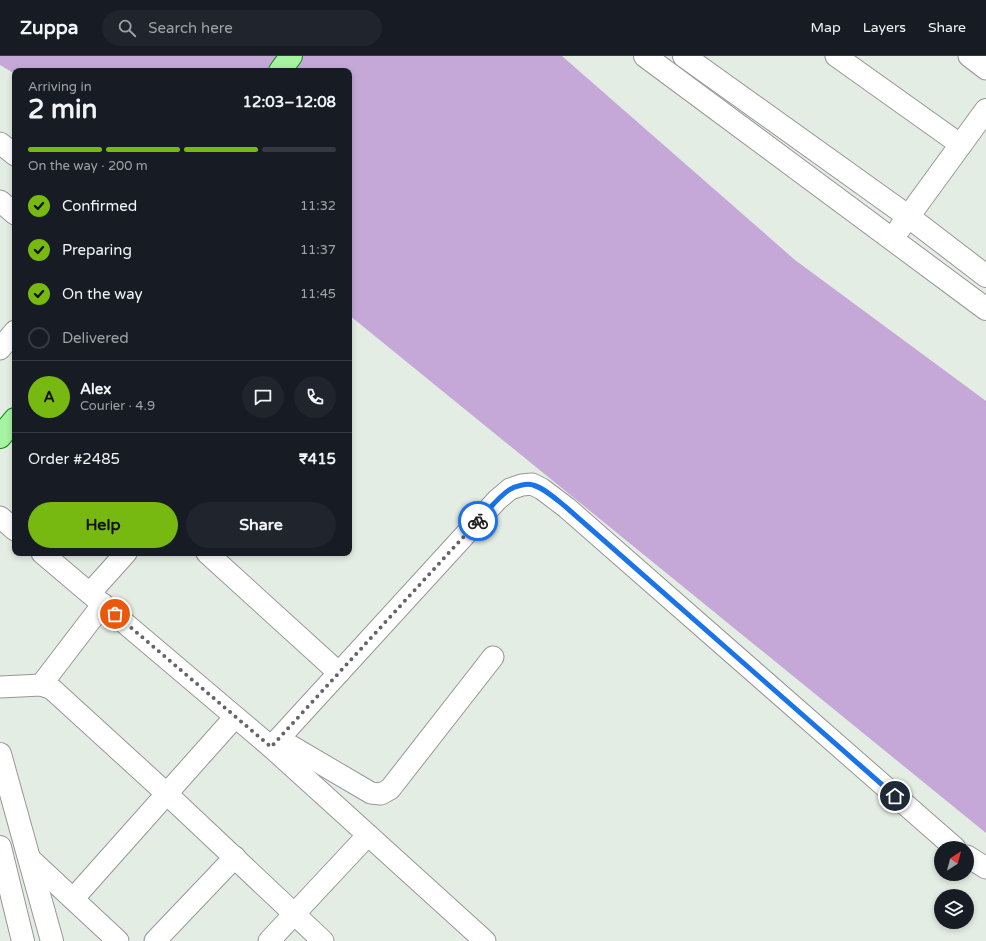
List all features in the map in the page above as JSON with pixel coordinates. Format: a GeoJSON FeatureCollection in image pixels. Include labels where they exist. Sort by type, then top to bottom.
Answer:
{"type":"FeatureCollection","features":[{"type":"Feature","properties":{"kind":"main road"},"geometry":{"type":"LineString","coordinates":[[282,68],[291,56]]}},
{"type":"Feature","properties":{"kind":"main road"},"geometry":{"type":"LineString","coordinates":[[0,438],[12,424]]}},
{"type":"Feature","properties":{"kind":"street"},"geometry":{"type":"LineString","coordinates":[[645,56],[986,309]]}},
{"type":"Feature","properties":{"kind":"street"},"geometry":{"type":"LineString","coordinates":[[684,56],[909,217],[986,276]]}},
{"type":"Feature","properties":{"kind":"street"},"geometry":{"type":"LineString","coordinates":[[836,56],[961,145]]}},
{"type":"Feature","properties":{"kind":"street"},"geometry":{"type":"LineString","coordinates":[[969,56],[986,69]]}},
{"type":"Feature","properties":{"kind":"street"},"geometry":{"type":"LineString","coordinates":[[892,239],[986,110]]}},
{"type":"Feature","properties":{"kind":"street"},"geometry":{"type":"LineString","coordinates":[[0,143],[12,153]]}},
{"type":"Feature","properties":{"kind":"street"},"geometry":{"type":"LineString","coordinates":[[0,201],[12,211]]}},
{"type":"Feature","properties":{"kind":"street"},"geometry":{"type":"LineString","coordinates":[[0,349],[12,335]]}},
{"type":"Feature","properties":{"kind":"street"},"geometry":{"type":"LineString","coordinates":[[275,743],[497,500],[510,489],[522,485],[532,484],[542,489],[567,508],[947,841]]}},
{"type":"Feature","properties":{"kind":"street"},"geometry":{"type":"LineString","coordinates":[[0,517],[12,527]]}},
{"type":"Feature","properties":{"kind":"street"},"geometry":{"type":"LineString","coordinates":[[46,556],[235,717],[275,743],[371,793],[381,794],[390,789],[492,658]]}},
{"type":"Feature","properties":{"kind":"street"},"geometry":{"type":"LineString","coordinates":[[41,685],[124,556]]}},
{"type":"Feature","properties":{"kind":"street"},"geometry":{"type":"LineString","coordinates":[[217,556],[339,673]]}},
{"type":"Feature","properties":{"kind":"street"},"geometry":{"type":"LineString","coordinates":[[0,687],[41,685],[52,689],[167,794],[323,941]]}},
{"type":"Feature","properties":{"kind":"street"},"geometry":{"type":"LineString","coordinates":[[73,900],[235,717]]}},
{"type":"Feature","properties":{"kind":"street"},"geometry":{"type":"LineString","coordinates":[[275,743],[368,835],[485,941]]}},
{"type":"Feature","properties":{"kind":"street"},"geometry":{"type":"LineString","coordinates":[[0,754],[52,941]]}},
{"type":"Feature","properties":{"kind":"street"},"geometry":{"type":"LineString","coordinates":[[269,941],[368,835]]}},
{"type":"Feature","properties":{"kind":"street"},"geometry":{"type":"LineString","coordinates":[[0,847],[23,941]]}},
{"type":"Feature","properties":{"kind":"street"},"geometry":{"type":"LineString","coordinates":[[29,858],[118,941]]}},
{"type":"Feature","properties":{"kind":"street"},"geometry":{"type":"LineString","coordinates":[[155,941],[235,858]]}},
{"type":"Feature","properties":{"kind":"street"},"geometry":{"type":"LineString","coordinates":[[974,860],[986,868]]}},
{"type":"Feature","properties":{"kind":"shaded area"},"geometry":{"type":"Polygon","coordinates":[[[0,56],[562,56],[795,260],[986,401],[986,833],[352,317],[352,68],[12,68],[12,72],[0,65],[0,56]]]}},
{"type":"Feature","properties":{"kind":"way so far"},"geometry":{"type":"LineString","coordinates":[[115,614],[271,747],[478,521]]}},
{"type":"Feature","properties":{"kind":"route"},"geometry":{"type":"LineString","coordinates":[[478,521],[497,500],[510,489],[522,485],[532,484],[542,489],[567,508],[895,796]]}}]}
